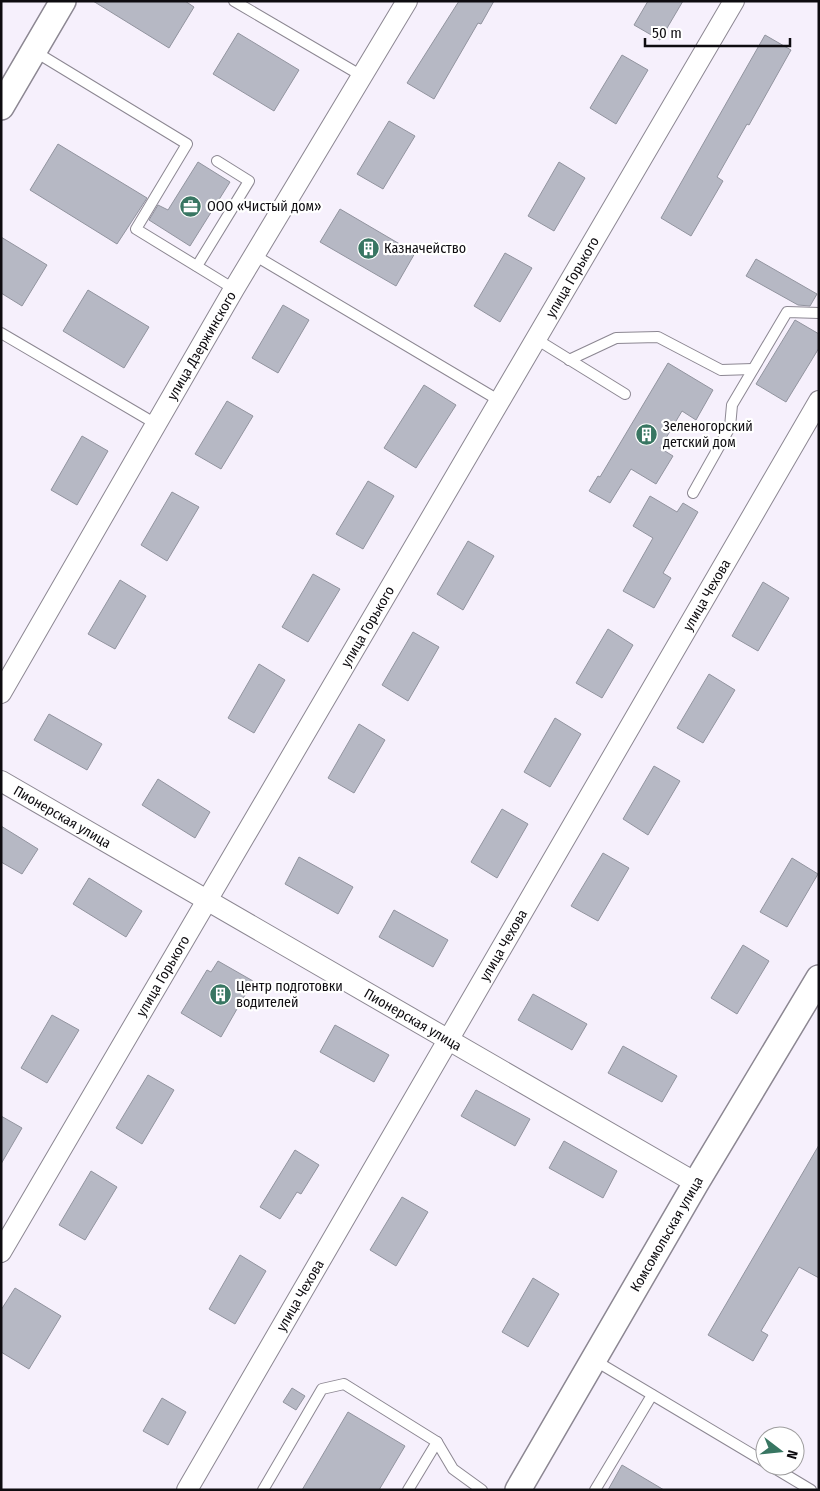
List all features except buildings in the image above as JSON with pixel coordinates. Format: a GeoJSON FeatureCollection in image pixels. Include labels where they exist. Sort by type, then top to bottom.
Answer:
{"type":"FeatureCollection","features":[{"type":"Feature","properties":{"kind":"street","name":"улица Дзержинского"},"geometry":{"type":"LineString","coordinates":[[1,693],[234,289],[406,1]]}},
{"type":"Feature","properties":{"kind":"street","name":"улица Горького"},"geometry":{"type":"LineString","coordinates":[[1,1252],[734,1]]}},
{"type":"Feature","properties":{"kind":"street"},"geometry":{"type":"LineString","coordinates":[[1,107],[34,51],[56,3]]}},
{"type":"Feature","properties":{"kind":"street","name":"улица Чехова"},"geometry":{"type":"LineString","coordinates":[[187,1490],[819,400]]}},
{"type":"Feature","properties":{"kind":"street","name":"Пионерская улица"},"geometry":{"type":"LineString","coordinates":[[1,781],[696,1183]]}},
{"type":"Feature","properties":{"kind":"street","name":"Комсомольская улица"},"geometry":{"type":"LineString","coordinates":[[518,1490],[696,1183],[816,989]]}},
{"type":"Feature","properties":{"kind":"lane"},"geometry":{"type":"LineString","coordinates":[[234,1],[362,76]]}},
{"type":"Feature","properties":{"kind":"lane"},"geometry":{"type":"LineString","coordinates":[[34,51],[187,144],[136,229],[234,289]]}},
{"type":"Feature","properties":{"kind":"lane"},"geometry":{"type":"LineString","coordinates":[[197,266],[249,181],[216,162]]}},
{"type":"Feature","properties":{"kind":"lane"},"geometry":{"type":"LineString","coordinates":[[254,255],[500,401]]}},
{"type":"Feature","properties":{"kind":"lane"},"geometry":{"type":"LineString","coordinates":[[693,493],[730,427],[732,405],[787,312],[819,313]]}},
{"type":"Feature","properties":{"kind":"lane"},"geometry":{"type":"LineString","coordinates":[[1,333],[156,424]]}},
{"type":"Feature","properties":{"kind":"lane"},"geometry":{"type":"LineString","coordinates":[[569,360],[616,338],[658,337],[721,370],[754,369]]}},
{"type":"Feature","properties":{"kind":"lane"},"geometry":{"type":"LineString","coordinates":[[536,339],[625,394]]}},
{"type":"Feature","properties":{"kind":"lane"},"geometry":{"type":"LineString","coordinates":[[594,1359],[755,1456]]}},
{"type":"Feature","properties":{"kind":"lane"},"geometry":{"type":"LineString","coordinates":[[263,1490],[322,1389],[344,1384],[437,1442],[453,1469],[482,1490]]}},
{"type":"Feature","properties":{"kind":"lane"},"geometry":{"type":"LineString","coordinates":[[595,1490],[652,1394]]}},
{"type":"Feature","properties":{"kind":"lane"},"geometry":{"type":"LineString","coordinates":[[408,1490],[437,1442]]}},
{"type":"Feature","properties":{"kind":"lane"},"geometry":{"type":"LineString","coordinates":[[788,1476],[811,1490]]}},
{"type":"Feature","properties":{"kind":"place","name":"ООО «Чистый дом»"},"geometry":{"type":"Point","coordinates":[191,206]}},
{"type":"Feature","properties":{"kind":"place","name":"Казначейство"},"geometry":{"type":"Point","coordinates":[368,248]}},
{"type":"Feature","properties":{"kind":"place","name":"Зеленогорский детский дом"},"geometry":{"type":"Point","coordinates":[647,434]}},
{"type":"Feature","properties":{"kind":"place","name":"Центр подготовки водителей"},"geometry":{"type":"Point","coordinates":[220,994]}}]}
